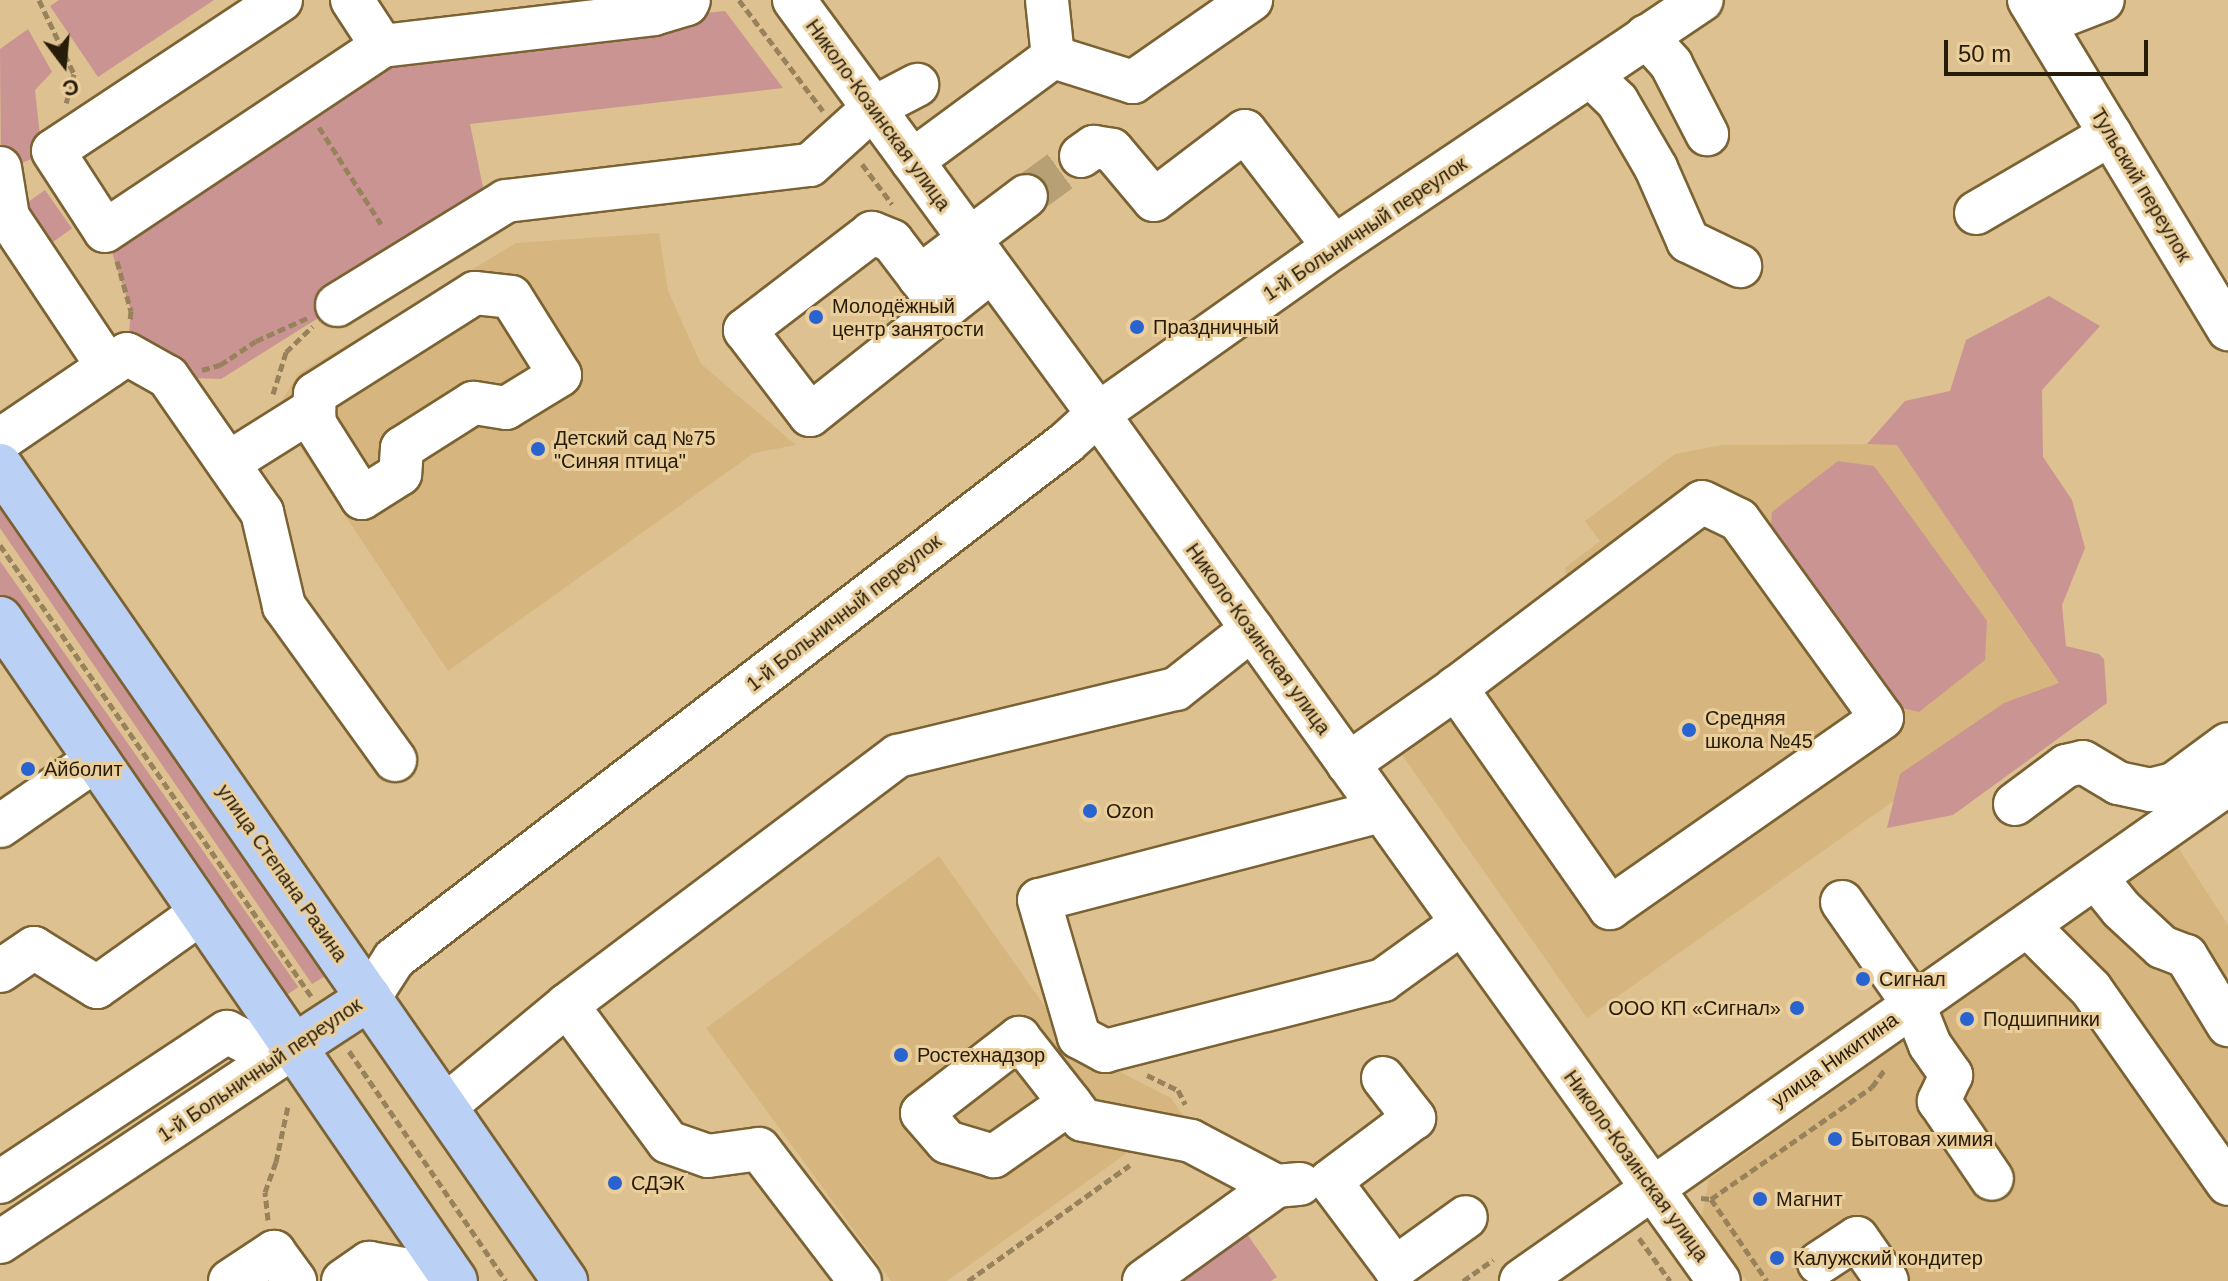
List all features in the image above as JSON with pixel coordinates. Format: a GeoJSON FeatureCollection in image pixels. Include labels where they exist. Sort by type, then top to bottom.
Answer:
{"type":"FeatureCollection","features":[{"type":"Feature","properties":{"kind":"main road","name":"улица Степана Разина"},"geometry":{"type":"LineString","coordinates":[[0,466],[565,1281]]}},
{"type":"Feature","properties":{"kind":"main road"},"geometry":{"type":"LineString","coordinates":[[0,619],[202,912],[286,1052],[447,1268]]}},
{"type":"Feature","properties":{"kind":"main road","name":"1-й Больничный переулок"},"geometry":{"type":"LineString","coordinates":[[286,1052],[369,998]]}},
{"type":"Feature","properties":{"kind":"street"},"geometry":{"type":"LineString","coordinates":[[281,0],[53,151],[105,231],[382,46],[654,14],[687,4],[689,0]]}},
{"type":"Feature","properties":{"kind":"street"},"geometry":{"type":"LineString","coordinates":[[352,0],[382,46]]}},
{"type":"Feature","properties":{"kind":"street","name":"Николо-Козинская улица"},"geometry":{"type":"LineString","coordinates":[[794,0],[1098,414],[1719,1281]]}},
{"type":"Feature","properties":{"kind":"street"},"geometry":{"type":"LineString","coordinates":[[1047,0],[1053,57]]}},
{"type":"Feature","properties":{"kind":"street"},"geometry":{"type":"LineString","coordinates":[[1053,57],[1133,82],[1251,0]]}},
{"type":"Feature","properties":{"kind":"street","name":"1-й Больничный переулок"},"geometry":{"type":"LineString","coordinates":[[369,998],[394,959],[1066,443],[1098,414],[1334,247],[1592,77],[1646,36],[1702,0]]}},
{"type":"Feature","properties":{"kind":"street"},"geometry":{"type":"LineString","coordinates":[[2036,12],[2103,0]]}},
{"type":"Feature","properties":{"kind":"street","name":"Тульский переулок"},"geometry":{"type":"LineString","coordinates":[[2036,12],[2228,329]]}},
{"type":"Feature","properties":{"kind":"street"},"geometry":{"type":"LineString","coordinates":[[1646,36],[1671,64],[1707,134]]}},
{"type":"Feature","properties":{"kind":"street"},"geometry":{"type":"LineString","coordinates":[[912,161],[1053,57]]}},
{"type":"Feature","properties":{"kind":"street"},"geometry":{"type":"LineString","coordinates":[[1592,77],[1617,101],[1656,168],[1688,241],[1740,266]]}},
{"type":"Feature","properties":{"kind":"street"},"geometry":{"type":"LineString","coordinates":[[337,305],[506,201],[810,165],[873,108],[917,85]]}},
{"type":"Feature","properties":{"kind":"street"},"geometry":{"type":"LineString","coordinates":[[1081,156],[1094,147],[1112,150],[1154,200],[1245,131],[1334,247]]}},
{"type":"Feature","properties":{"kind":"street"},"geometry":{"type":"LineString","coordinates":[[1976,213],[2111,134]]}},
{"type":"Feature","properties":{"kind":"street"},"geometry":{"type":"LineString","coordinates":[[0,168],[8,217],[108,367]]}},
{"type":"Feature","properties":{"kind":"street"},"geometry":{"type":"LineString","coordinates":[[931,293],[981,255],[1026,196]]}},
{"type":"Feature","properties":{"kind":"street"},"geometry":{"type":"LineString","coordinates":[[475,293],[511,297],[560,375],[506,408],[473,403],[402,448],[400,474],[362,498],[315,424],[314,409],[315,394],[475,293]]}},
{"type":"Feature","properties":{"kind":"street"},"geometry":{"type":"LineString","coordinates":[[0,440],[127,354],[168,377],[262,512],[284,606],[395,760]]}},
{"type":"Feature","properties":{"kind":"street"},"geometry":{"type":"LineString","coordinates":[[228,463],[314,409]]}},
{"type":"Feature","properties":{"kind":"street"},"geometry":{"type":"LineString","coordinates":[[1348,764],[1456,688],[1702,502],[1739,520],[1882,718],[1610,908],[1456,688]]}},
{"type":"Feature","properties":{"kind":"street"},"geometry":{"type":"LineString","coordinates":[[444,1107],[567,1005],[898,756],[1176,689],[1252,629]]}},
{"type":"Feature","properties":{"kind":"street"},"geometry":{"type":"LineString","coordinates":[[2015,804],[2066,766],[2083,762],[2118,783],[2150,790],[2174,784],[2228,744]]}},
{"type":"Feature","properties":{"kind":"street"},"geometry":{"type":"LineString","coordinates":[[0,826],[97,759]]}},
{"type":"Feature","properties":{"kind":"street","name":"улица Никитина"},"geometry":{"type":"LineString","coordinates":[[1521,1281],[2228,784]]}},
{"type":"Feature","properties":{"kind":"street"},"geometry":{"type":"LineString","coordinates":[[1381,811],[1039,900],[1079,1037],[1105,1051],[1383,980],[1462,923]]}},
{"type":"Feature","properties":{"kind":"street"},"geometry":{"type":"LineString","coordinates":[[2096,878],[2121,909],[2162,947],[2186,956],[2228,1025]]}},
{"type":"Feature","properties":{"kind":"street"},"geometry":{"type":"LineString","coordinates":[[1842,902],[1914,1005],[1930,1045],[1951,1075],[1939,1101],[1992,1179]]}},
{"type":"Feature","properties":{"kind":"street"},"geometry":{"type":"LineString","coordinates":[[0,971],[34,948],[97,987],[202,912]]}},
{"type":"Feature","properties":{"kind":"street"},"geometry":{"type":"LineString","coordinates":[[2028,926],[2091,989],[2228,1184]]}},
{"type":"Feature","properties":{"kind":"street"},"geometry":{"type":"LineString","coordinates":[[567,1005],[668,1142],[708,1156],[759,1149],[860,1281]]}},
{"type":"Feature","properties":{"kind":"street"},"geometry":{"type":"LineString","coordinates":[[0,1182],[227,1032],[286,1052]]}},
{"type":"Feature","properties":{"kind":"street","name":"1-й Больничный переулок"},"geometry":{"type":"LineString","coordinates":[[0,1242],[286,1052]]}},
{"type":"Feature","properties":{"kind":"street"},"geometry":{"type":"LineString","coordinates":[[1144,1281],[1276,1186],[1330,1181],[1414,1118],[1383,1078]]}},
{"type":"Feature","properties":{"kind":"street"},"geometry":{"type":"LineString","coordinates":[[1070,1103],[1083,1120],[1181,1139],[1276,1186]]}},
{"type":"Feature","properties":{"kind":"street"},"geometry":{"type":"LineString","coordinates":[[1330,1181],[1400,1275],[1466,1217]]}},
{"type":"Feature","properties":{"kind":"street"},"geometry":{"type":"LineString","coordinates":[[1796,1274],[1857,1238],[1887,1281]]}},
{"type":"Feature","properties":{"kind":"street"},"geometry":{"type":"LineString","coordinates":[[343,1281],[369,1263],[416,1271],[447,1268]]}},
{"type":"Feature","properties":{"kind":"street"},"geometry":{"type":"LineString","coordinates":[[230,1281],[284,1266]]}},
{"type":"Feature","properties":{"kind":"path"},"geometry":{"type":"LineString","coordinates":[[39,0],[74,74],[53,151]]}},
{"type":"Feature","properties":{"kind":"path"},"geometry":{"type":"LineString","coordinates":[[302,100],[381,224]]}},
{"type":"Feature","properties":{"kind":"path"},"geometry":{"type":"LineString","coordinates":[[116,257],[131,311]]}},
{"type":"Feature","properties":{"kind":"path"},"geometry":{"type":"LineString","coordinates":[[168,377],[220,365],[256,341],[337,305]]}},
{"type":"Feature","properties":{"kind":"path"},"geometry":{"type":"LineString","coordinates":[[269,437],[266,409],[279,381],[286,352],[337,305]]}},
{"type":"Feature","properties":{"kind":"path"},"geometry":{"type":"LineString","coordinates":[[0,545],[506,1281]]}},
{"type":"Feature","properties":{"kind":"path"},"geometry":{"type":"LineString","coordinates":[[968,1281],[1197,1128],[1178,1090],[1117,1061],[1113,1049]]}},
{"type":"Feature","properties":{"kind":"path"},"geometry":{"type":"LineString","coordinates":[[1711,1199],[1872,1087]]}},
{"type":"Feature","properties":{"kind":"path"},"geometry":{"type":"LineString","coordinates":[[284,1266],[265,1192],[276,1162],[288,1106]]}},
{"type":"Feature","properties":{"kind":"path"},"geometry":{"type":"LineString","coordinates":[[1701,1198],[1711,1199],[1796,1274]]}},
{"type":"Feature","properties":{"kind":"path"},"geometry":{"type":"LineString","coordinates":[[1635,1233],[1670,1281]]}},
{"type":"Feature","properties":{"kind":"shaded area"},"geometry":{"type":"Polygon","coordinates":[[[59,0],[214,0],[98,77],[50,6],[59,0]]]}},
{"type":"Feature","properties":{"kind":"shaded area"},"geometry":{"type":"Polygon","coordinates":[[[725,11],[783,88],[470,124],[488,212],[221,379],[168,377],[127,354],[131,311],[105,231],[382,46],[725,11]]]}},
{"type":"Feature","properties":{"kind":"shaded area"},"geometry":{"type":"Polygon","coordinates":[[[28,29],[52,72],[35,90],[42,155],[1,171],[0,49],[28,29]]]}},
{"type":"Feature","properties":{"kind":"shaded area"},"geometry":{"type":"Polygon","coordinates":[[[45,190],[72,229],[45,247],[18,209],[45,190]]]}},
{"type":"Feature","properties":{"kind":"shaded area","name":"Детский сад №75 \"Синяя птица\""},"geometry":{"type":"Polygon","coordinates":[[[659,233],[668,291],[701,364],[796,445],[754,453],[448,671],[276,411],[298,374],[516,243],[659,233]]]}},
{"type":"Feature","properties":{"kind":"shaded area"},"geometry":{"type":"Polygon","coordinates":[[[2049,296],[2100,326],[2042,390],[2043,457],[2072,500],[2085,548],[2062,605],[2066,646],[2099,654],[2104,659],[2107,703],[1953,815],[1887,828],[1900,774],[2004,703],[2059,683],[1897,445],[1867,444],[1905,401],[1950,391],[1966,340],[2049,296]]]}},
{"type":"Feature","properties":{"kind":"shaded area","name":"Средняя школа №45"},"geometry":{"type":"Polygon","coordinates":[[[1897,444],[2059,684],[1587,1018],[1381,725],[1567,584],[1565,568],[1600,541],[1585,521],[1675,454],[1722,445],[1897,444]]]}},
{"type":"Feature","properties":{"kind":"shaded area"},"geometry":{"type":"Polygon","coordinates":[[[1838,461],[1874,466],[1987,621],[1985,660],[1919,712],[1881,703],[1770,545],[1772,512],[1838,461]]]}},
{"type":"Feature","properties":{"kind":"shaded area"},"geometry":{"type":"Polygon","coordinates":[[[0,492],[332,972],[312,984],[0,528],[0,492]]]}},
{"type":"Feature","properties":{"kind":"shaded area"},"geometry":{"type":"Polygon","coordinates":[[[0,561],[298,987],[265,1010],[0,631],[0,561]]]}},
{"type":"Feature","properties":{"kind":"shaded area"},"geometry":{"type":"Polygon","coordinates":[[[2177,846],[2228,925],[2228,1281],[1747,1281],[1702,1216],[1709,1180],[2177,846]]]}},
{"type":"Feature","properties":{"kind":"shaded area"},"geometry":{"type":"Polygon","coordinates":[[[939,856],[1075,1049],[1171,1098],[1182,1114],[947,1281],[891,1281],[706,1028],[939,856]]]}},
{"type":"Feature","properties":{"kind":"shaded area"},"geometry":{"type":"Polygon","coordinates":[[[1247,1234],[1277,1277],[1271,1281],[1179,1281],[1247,1234]]]}},
{"type":"Feature","properties":{"kind":"tunnel"},"geometry":{"type":"LineString","coordinates":[[1026,196],[1081,156]]}},
{"type":"Feature","properties":{"kind":"place","name":"Молодёжный центр занятости"},"geometry":{"type":"Point","coordinates":[816,317]}},
{"type":"Feature","properties":{"kind":"place","name":"Праздничный"},"geometry":{"type":"Point","coordinates":[1137,327]}},
{"type":"Feature","properties":{"kind":"place","name":"Детский сад №75 \"Синяя птица\""},"geometry":{"type":"Point","coordinates":[538,449]}},
{"type":"Feature","properties":{"kind":"place","name":"Средняя школа №45"},"geometry":{"type":"Point","coordinates":[1689,730]}},
{"type":"Feature","properties":{"kind":"place","name":"Айболит"},"geometry":{"type":"Point","coordinates":[28,769]}},
{"type":"Feature","properties":{"kind":"place","name":"Ozon"},"geometry":{"type":"Point","coordinates":[1090,811]}},
{"type":"Feature","properties":{"kind":"place","name":"Сигнал"},"geometry":{"type":"Point","coordinates":[1863,979]}},
{"type":"Feature","properties":{"kind":"place","name":"ООО КП «Сигнал»"},"geometry":{"type":"Point","coordinates":[1797,1008]}},
{"type":"Feature","properties":{"kind":"place","name":"Подшипники"},"geometry":{"type":"Point","coordinates":[1967,1019]}},
{"type":"Feature","properties":{"kind":"place","name":"Ростехнадзор"},"geometry":{"type":"Point","coordinates":[901,1055]}},
{"type":"Feature","properties":{"kind":"place","name":"Бытовая химия"},"geometry":{"type":"Point","coordinates":[1835,1139]}},
{"type":"Feature","properties":{"kind":"place","name":"СДЭК"},"geometry":{"type":"Point","coordinates":[615,1183]}},
{"type":"Feature","properties":{"kind":"place","name":"Магнит"},"geometry":{"type":"Point","coordinates":[1760,1199]}},
{"type":"Feature","properties":{"kind":"place","name":"Калужский кондитер"},"geometry":{"type":"Point","coordinates":[1777,1258]}}]}
